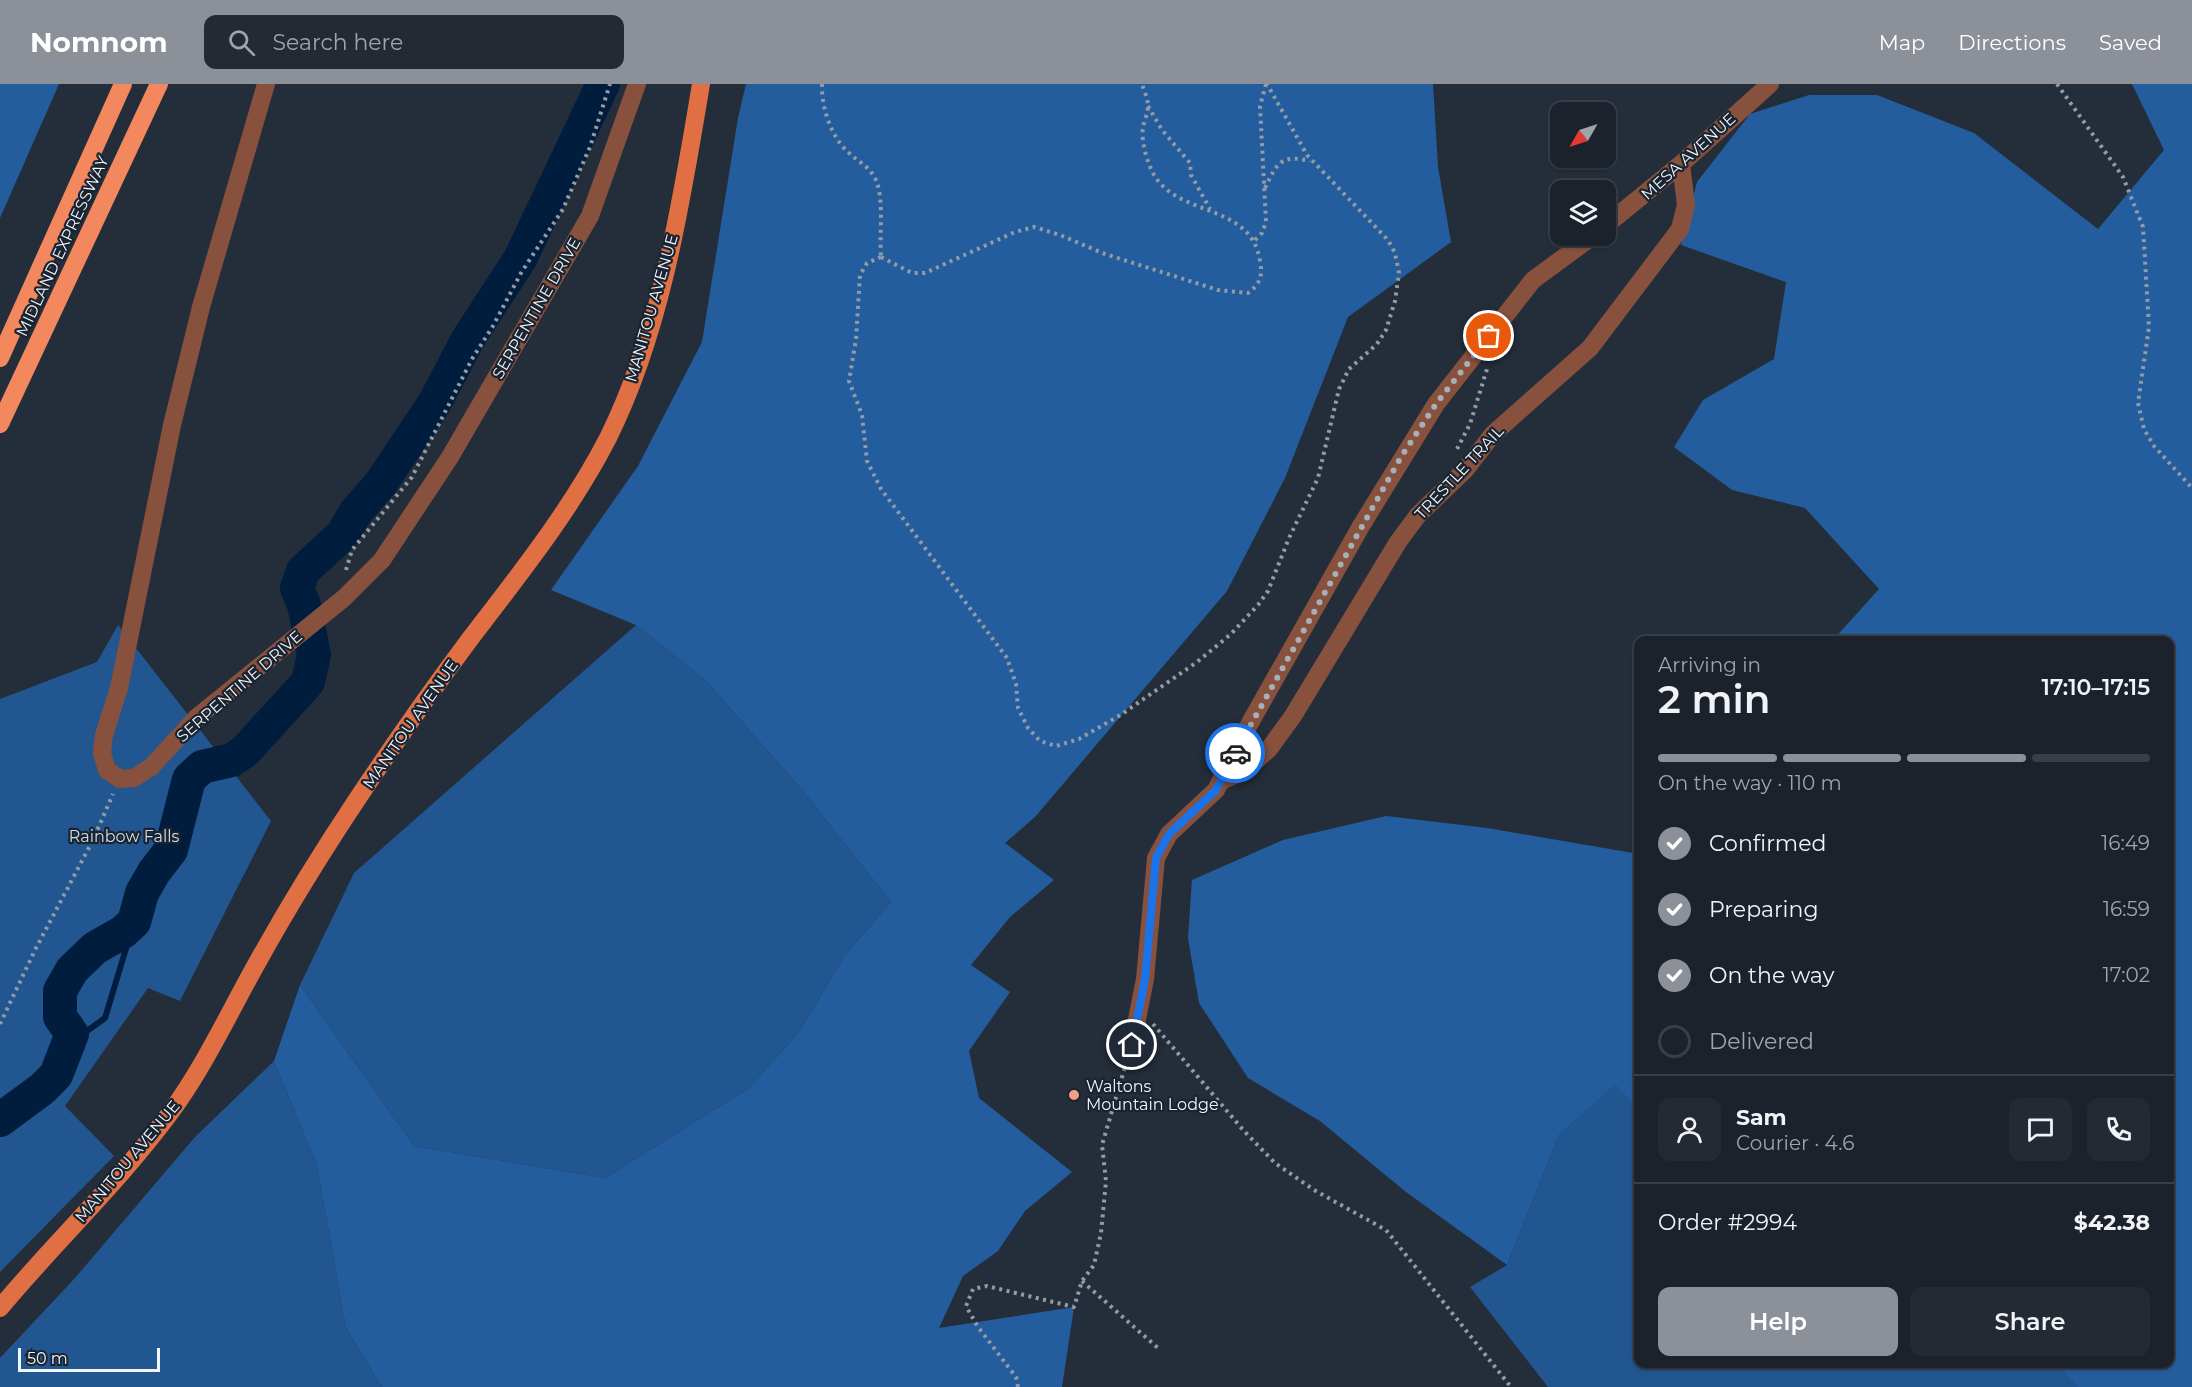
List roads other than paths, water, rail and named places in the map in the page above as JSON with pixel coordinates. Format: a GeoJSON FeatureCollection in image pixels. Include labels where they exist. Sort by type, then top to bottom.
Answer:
{"type":"FeatureCollection","features":[{"type":"Feature","properties":{"kind":"highway","name":"MIDLAND EXPRESSWAY"},"geometry":{"type":"LineString","coordinates":[[0,358],[123,84]]}},
{"type":"Feature","properties":{"kind":"highway","name":"MIDLAND EXPRESSWAY"},"geometry":{"type":"LineString","coordinates":[[0,424],[159,84]]}},
{"type":"Feature","properties":{"kind":"main road","name":"MANITOU AVENUE"},"geometry":{"type":"LineString","coordinates":[[0,1308],[119,1175],[171,1112],[202,1063],[294,897],[345,817],[439,681],[531,560],[589,472],[623,403],[648,331],[684,187],[701,84]]}},
{"type":"Feature","properties":{"kind":"street","name":"SERPENTINE DRIVE"},"geometry":{"type":"LineString","coordinates":[[266,84],[201,307],[172,425],[119,688],[104,735],[102,753],[107,770],[120,779],[134,778],[151,767],[196,718],[344,598],[382,560],[411,518],[590,216],[637,84]]}},
{"type":"Feature","properties":{"kind":"street","name":"MESA AVENUE"},"geometry":{"type":"LineString","coordinates":[[1616,217],[1681,164],[1770,84]]}},
{"type":"Feature","properties":{"kind":"street","name":"TRESTLE TRAIL"},"geometry":{"type":"LineString","coordinates":[[1221,781],[1244,771],[1269,749],[1293,716],[1393,550],[1418,514],[1465,470],[1493,434],[1590,348],[1680,229],[1686,205],[1681,164]]}},
{"type":"Feature","properties":{"kind":"street"},"geometry":{"type":"LineString","coordinates":[[1132,1045],[1140,1008],[1156,858],[1169,834],[1190,817],[1216,790],[1250,723],[1401,457],[1436,404],[1533,280],[1579,246]]}},
{"type":"Feature","properties":{"kind":"waterway"},"geometry":{"type":"LineString","coordinates":[[0,1120],[42,1089],[56,1075],[72,1034],[60,1017],[60,991],[72,970],[95,948],[123,932],[134,922],[142,893],[171,850],[189,779],[202,767],[232,760],[245,751],[308,682],[314,655],[304,605],[297,588],[303,571],[343,534],[355,513],[381,483],[435,402],[468,339],[520,259],[603,84]]}},
{"type":"Feature","properties":{"kind":"waterway"},"geometry":{"type":"LineString","coordinates":[[72,1034],[87,1031],[105,1018],[134,922]]}},
{"type":"Feature","properties":{"kind":"place","name":"Waltons Mountain Lodge"},"geometry":{"type":"Point","coordinates":[1074,1095]}},
{"type":"Feature","properties":{"kind":"park label","name":"Rainbow Falls"},"geometry":{"type":"Point","coordinates":[124,836]}}]}
